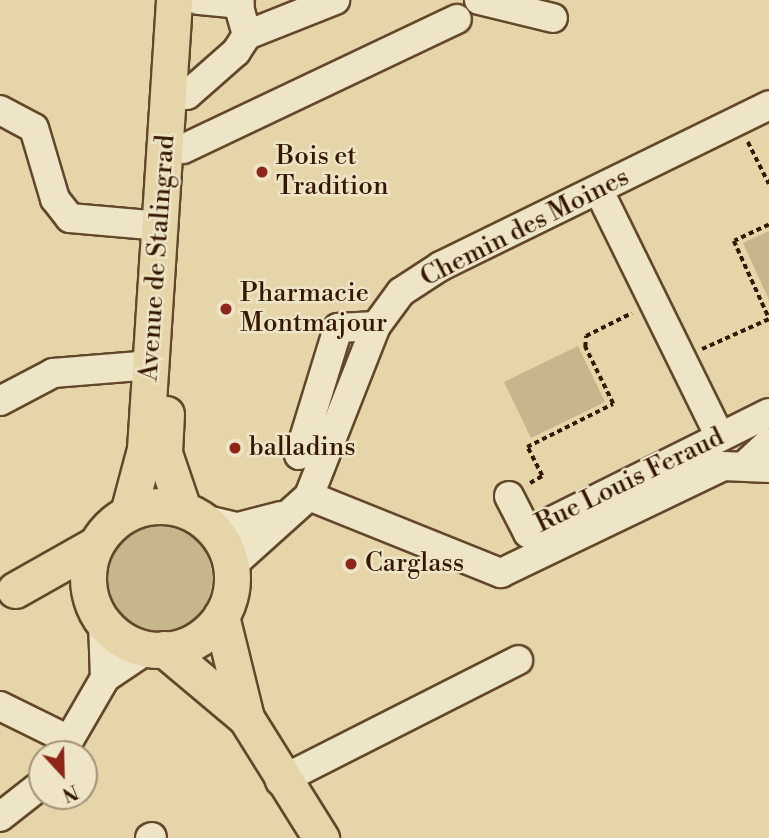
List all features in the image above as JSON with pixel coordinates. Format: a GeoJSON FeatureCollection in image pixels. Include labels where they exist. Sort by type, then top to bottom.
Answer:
{"type":"FeatureCollection","features":[{"type":"Feature","properties":{"kind":"main road","name":"Avenue de Stalingrad"},"geometry":{"type":"LineString","coordinates":[[174,0],[171,47],[172,187],[163,362],[164,453],[192,514]]}},
{"type":"Feature","properties":{"kind":"main road","name":"Avenue de Stalingrad"},"geometry":{"type":"LineString","coordinates":[[172,187],[187,95],[192,0]]}},
{"type":"Feature","properties":{"kind":"main road"},"geometry":{"type":"LineString","coordinates":[[171,47],[181,39],[183,8],[192,0]]}},
{"type":"Feature","properties":{"kind":"main road","name":"Avenue de Stalingrad"},"geometry":{"type":"LineString","coordinates":[[128,513],[145,449],[163,362]]}},
{"type":"Feature","properties":{"kind":"main road"},"geometry":{"type":"LineString","coordinates":[[7,591],[95,545],[128,513],[192,514],[226,548],[231,566],[220,616],[246,718],[281,781],[321,838]]}},
{"type":"Feature","properties":{"kind":"main road"},"geometry":{"type":"LineString","coordinates":[[95,545],[88,573],[97,612]]}},
{"type":"Feature","properties":{"kind":"main road"},"geometry":{"type":"LineString","coordinates":[[7,591],[97,612],[156,649],[246,718]]}},
{"type":"Feature","properties":{"kind":"main road"},"geometry":{"type":"LineString","coordinates":[[156,649],[206,633],[220,616]]}},
{"type":"Feature","properties":{"kind":"street"},"geometry":{"type":"LineString","coordinates":[[198,0],[238,2],[247,35]]}},
{"type":"Feature","properties":{"kind":"street"},"geometry":{"type":"LineString","coordinates":[[187,95],[236,52],[247,35],[335,0]]}},
{"type":"Feature","properties":{"kind":"street"},"geometry":{"type":"LineString","coordinates":[[479,0],[552,18]]}},
{"type":"Feature","properties":{"kind":"street"},"geometry":{"type":"LineString","coordinates":[[0,110],[34,128],[55,199],[70,218],[172,187],[457,19]]}},
{"type":"Feature","properties":{"kind":"street","name":"Chemin des Moines"},"geometry":{"type":"LineString","coordinates":[[309,496],[376,326],[401,292],[441,266],[599,191],[769,105]]}},
{"type":"Feature","properties":{"kind":"street"},"geometry":{"type":"LineString","coordinates":[[599,191],[720,437]]}},
{"type":"Feature","properties":{"kind":"street"},"geometry":{"type":"LineString","coordinates":[[299,456],[338,328],[376,326]]}},
{"type":"Feature","properties":{"kind":"street"},"geometry":{"type":"LineString","coordinates":[[0,401],[53,373],[163,362]]}},
{"type":"Feature","properties":{"kind":"street","name":"Rue Louis Feraud"},"geometry":{"type":"LineString","coordinates":[[509,496],[528,533],[769,413]]}},
{"type":"Feature","properties":{"kind":"street"},"geometry":{"type":"LineString","coordinates":[[231,566],[281,516],[309,496],[501,573],[723,466],[757,467],[769,443]]}},
{"type":"Feature","properties":{"kind":"street"},"geometry":{"type":"LineString","coordinates":[[192,514],[238,527],[281,516]]}},
{"type":"Feature","properties":{"kind":"street"},"geometry":{"type":"LineString","coordinates":[[97,612],[105,678]]}},
{"type":"Feature","properties":{"kind":"street"},"geometry":{"type":"LineString","coordinates":[[69,740],[105,678],[156,649]]}},
{"type":"Feature","properties":{"kind":"street"},"geometry":{"type":"LineString","coordinates":[[281,781],[518,660]]}},
{"type":"Feature","properties":{"kind":"street"},"geometry":{"type":"LineString","coordinates":[[0,706],[54,740]]}},
{"type":"Feature","properties":{"kind":"street"},"geometry":{"type":"LineString","coordinates":[[0,817],[28,795]]}},
{"type":"Feature","properties":{"kind":"path"},"geometry":{"type":"LineString","coordinates":[[758,137],[748,142],[769,184]]}},
{"type":"Feature","properties":{"kind":"path"},"geometry":{"type":"LineString","coordinates":[[681,359],[769,318],[734,241],[769,225]]}},
{"type":"Feature","properties":{"kind":"path"},"geometry":{"type":"LineString","coordinates":[[509,496],[541,476],[527,447],[613,404],[585,347],[586,336],[653,303]]}},
{"type":"Feature","properties":{"kind":"shaded area"},"geometry":{"type":"Polygon","coordinates":[[[769,231],[769,300],[743,243],[769,231]]]}},
{"type":"Feature","properties":{"kind":"shaded area"},"geometry":{"type":"Polygon","coordinates":[[[578,346],[605,402],[531,438],[504,382],[578,346]]]}},
{"type":"Feature","properties":{"kind":"shaded area"},"geometry":{"type":"Polygon","coordinates":[[[158,524],[179,528],[196,540],[208,557],[212,578],[208,599],[196,616],[179,628],[158,632],[137,628],[120,616],[108,599],[104,578],[108,557],[120,540],[137,528],[158,524]]]}},
{"type":"Feature","properties":{"kind":"place","name":"Bois et Tradition"},"geometry":{"type":"Point","coordinates":[262,172]}},
{"type":"Feature","properties":{"kind":"place","name":"Pharmacie Montmajour"},"geometry":{"type":"Point","coordinates":[226,309]}},
{"type":"Feature","properties":{"kind":"place","name":"balladins"},"geometry":{"type":"Point","coordinates":[235,448]}},
{"type":"Feature","properties":{"kind":"place","name":"Carglass"},"geometry":{"type":"Point","coordinates":[351,564]}}]}
